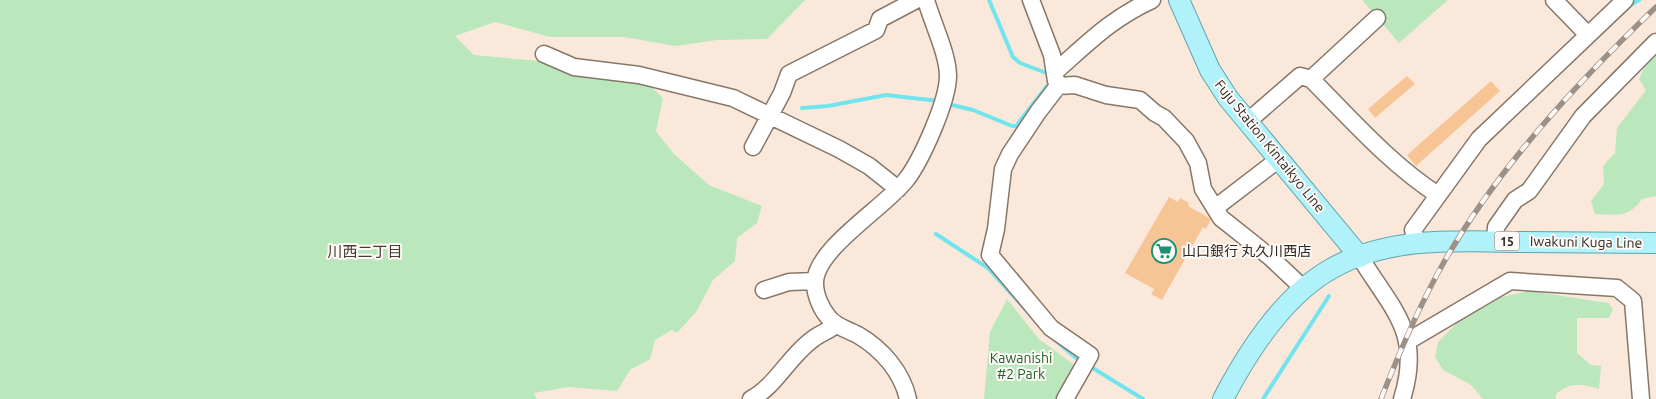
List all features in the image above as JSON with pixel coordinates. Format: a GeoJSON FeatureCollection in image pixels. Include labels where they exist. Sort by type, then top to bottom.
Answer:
{"type":"FeatureCollection","features":[{"type":"Feature","properties":{"kind":"main road","name":"Fuju Station Kintaikyo Line"},"geometry":{"type":"LineString","coordinates":[[1179,0],[1210,70],[1247,122],[1360,257]]}},
{"type":"Feature","properties":{"kind":"main road","name":"Iwakuni Kuga Line"},"geometry":{"type":"LineString","coordinates":[[1223,399],[1247,358],[1271,324],[1303,288],[1331,269],[1360,257],[1389,248],[1417,243],[1495,241],[1656,243]]}},
{"type":"Feature","properties":{"kind":"street"},"geometry":{"type":"LineString","coordinates":[[753,147],[789,74],[876,30],[880,20],[916,0]]}},
{"type":"Feature","properties":{"kind":"street"},"geometry":{"type":"LineString","coordinates":[[908,399],[905,387],[895,369],[881,352],[829,318],[816,292],[815,280],[823,259],[835,245],[907,179],[944,103],[948,74],[926,0]]}},
{"type":"Feature","properties":{"kind":"street"},"geometry":{"type":"LineString","coordinates":[[1031,0],[1057,79]]}},
{"type":"Feature","properties":{"kind":"street"},"geometry":{"type":"LineString","coordinates":[[1065,399],[1090,355],[1051,328],[990,255],[996,229],[1003,169],[1010,154],[1057,79],[1108,25],[1128,11],[1152,0]]}},
{"type":"Feature","properties":{"kind":"street"},"geometry":{"type":"LineString","coordinates":[[1554,0],[1587,34]]}},
{"type":"Feature","properties":{"kind":"street"},"geometry":{"type":"LineString","coordinates":[[1417,243],[1413,230],[1479,139],[1587,34],[1625,0]]}},
{"type":"Feature","properties":{"kind":"street"},"geometry":{"type":"LineString","coordinates":[[1311,79],[1377,18]]}},
{"type":"Feature","properties":{"kind":"street"},"geometry":{"type":"LineString","coordinates":[[1495,241],[1496,227],[1515,200],[1533,186],[1582,116],[1656,42]]}},
{"type":"Feature","properties":{"kind":"street"},"geometry":{"type":"LineString","coordinates":[[544,54],[574,67],[639,75],[774,107],[869,166],[898,189]]}},
{"type":"Feature","properties":{"kind":"street"},"geometry":{"type":"LineString","coordinates":[[1247,122],[1300,76],[1311,79],[1397,164],[1415,180],[1438,195]]}},
{"type":"Feature","properties":{"kind":"street"},"geometry":{"type":"LineString","coordinates":[[1057,79],[1106,95],[1140,100],[1164,118],[1186,141],[1198,163],[1203,189],[1226,224],[1270,257],[1303,288]]}},
{"type":"Feature","properties":{"kind":"street"},"geometry":{"type":"LineString","coordinates":[[1215,208],[1279,159]]}},
{"type":"Feature","properties":{"kind":"street"},"geometry":{"type":"LineString","coordinates":[[1360,257],[1394,311],[1408,341],[1410,359],[1408,380],[1402,399]]}},
{"type":"Feature","properties":{"kind":"street"},"geometry":{"type":"LineString","coordinates":[[764,290],[789,282],[815,280]]}},
{"type":"Feature","properties":{"kind":"street"},"geometry":{"type":"LineString","coordinates":[[1408,341],[1510,281],[1617,288],[1633,301],[1641,399]]}},
{"type":"Feature","properties":{"kind":"street"},"geometry":{"type":"LineString","coordinates":[[751,399],[763,393],[791,359],[812,339],[836,324]]}},
{"type":"Feature","properties":{"kind":"green space"},"geometry":{"type":"Polygon","coordinates":[[[0,0],[805,0],[767,39],[717,40],[675,46],[624,37],[550,37],[495,22],[455,36],[474,55],[539,61],[595,79],[647,83],[663,98],[656,131],[674,154],[709,185],[762,206],[757,223],[737,238],[735,261],[713,280],[696,312],[677,333],[672,330],[655,340],[650,359],[630,370],[617,391],[568,387],[534,393],[537,399],[0,399],[0,0]]]}},
{"type":"Feature","properties":{"kind":"green space"},"geometry":{"type":"Polygon","coordinates":[[[1362,0],[1448,0],[1399,43],[1362,0]]]}},
{"type":"Feature","properties":{"kind":"green space"},"geometry":{"type":"Polygon","coordinates":[[[1656,53],[1656,196],[1642,199],[1632,210],[1622,214],[1595,214],[1591,201],[1604,184],[1603,166],[1615,153],[1617,128],[1646,90],[1639,79],[1644,68],[1656,53]]]}},
{"type":"Feature","properties":{"kind":"green space"},"geometry":{"type":"Polygon","coordinates":[[[1530,291],[1608,303],[1613,309],[1609,318],[1577,318],[1577,353],[1591,365],[1601,366],[1599,389],[1582,385],[1566,387],[1556,394],[1556,399],[1483,399],[1471,385],[1443,370],[1435,357],[1438,342],[1456,324],[1502,297],[1530,291]]]}},
{"type":"Feature","properties":{"kind":"green space","name":"Kawanishi #2 Park"},"geometry":{"type":"Polygon","coordinates":[[[1007,299],[1039,339],[1080,369],[1061,399],[984,399],[990,332],[1007,299]]]}},
{"type":"Feature","properties":{"kind":"building"},"geometry":{"type":"Polygon","coordinates":[[[1407,76],[1415,84],[1375,118],[1368,109],[1407,76]]]}},
{"type":"Feature","properties":{"kind":"building"},"geometry":{"type":"Polygon","coordinates":[[[1491,81],[1500,91],[1416,166],[1407,155],[1491,81]]]}},
{"type":"Feature","properties":{"kind":"building","name":"山口銀行 丸久川西店"},"geometry":{"type":"Polygon","coordinates":[[[1169,197],[1178,202],[1180,198],[1189,203],[1188,206],[1211,219],[1206,229],[1203,227],[1162,300],[1151,294],[1154,289],[1125,273],[1169,197]]]}},
{"type":"Feature","properties":{"kind":"waterway"},"geometry":{"type":"LineString","coordinates":[[989,0],[1013,57],[1020,63],[1049,74]]}},
{"type":"Feature","properties":{"kind":"waterway"},"geometry":{"type":"LineString","coordinates":[[1629,6],[1639,0]]}},
{"type":"Feature","properties":{"kind":"waterway"},"geometry":{"type":"LineString","coordinates":[[948,104],[973,110],[1016,126],[1047,86]]}},
{"type":"Feature","properties":{"kind":"waterway"},"geometry":{"type":"LineString","coordinates":[[802,108],[828,106],[886,95],[939,101]]}},
{"type":"Feature","properties":{"kind":"waterway"},"geometry":{"type":"LineString","coordinates":[[936,234],[988,268],[1029,313]]}},
{"type":"Feature","properties":{"kind":"waterway"},"geometry":{"type":"LineString","coordinates":[[1263,399],[1329,296]]}},
{"type":"Feature","properties":{"kind":"waterway"},"geometry":{"type":"LineString","coordinates":[[1047,333],[1076,358]]}},
{"type":"Feature","properties":{"kind":"waterway"},"geometry":{"type":"LineString","coordinates":[[1091,367],[1143,399]]}},
{"type":"Feature","properties":{"kind":"railway"},"geometry":{"type":"LineString","coordinates":[[1381,399],[1426,296],[1444,262],[1489,192],[1541,127],[1597,65],[1656,7]]}},
{"type":"Feature","properties":{"kind":"place","name":"山口銀行 丸久川西店"},"geometry":{"type":"Point","coordinates":[1164,251]}},
{"type":"Feature","properties":{"kind":"district","name":"川西二丁目"},"geometry":{"type":"Point","coordinates":[365,251]}}]}
